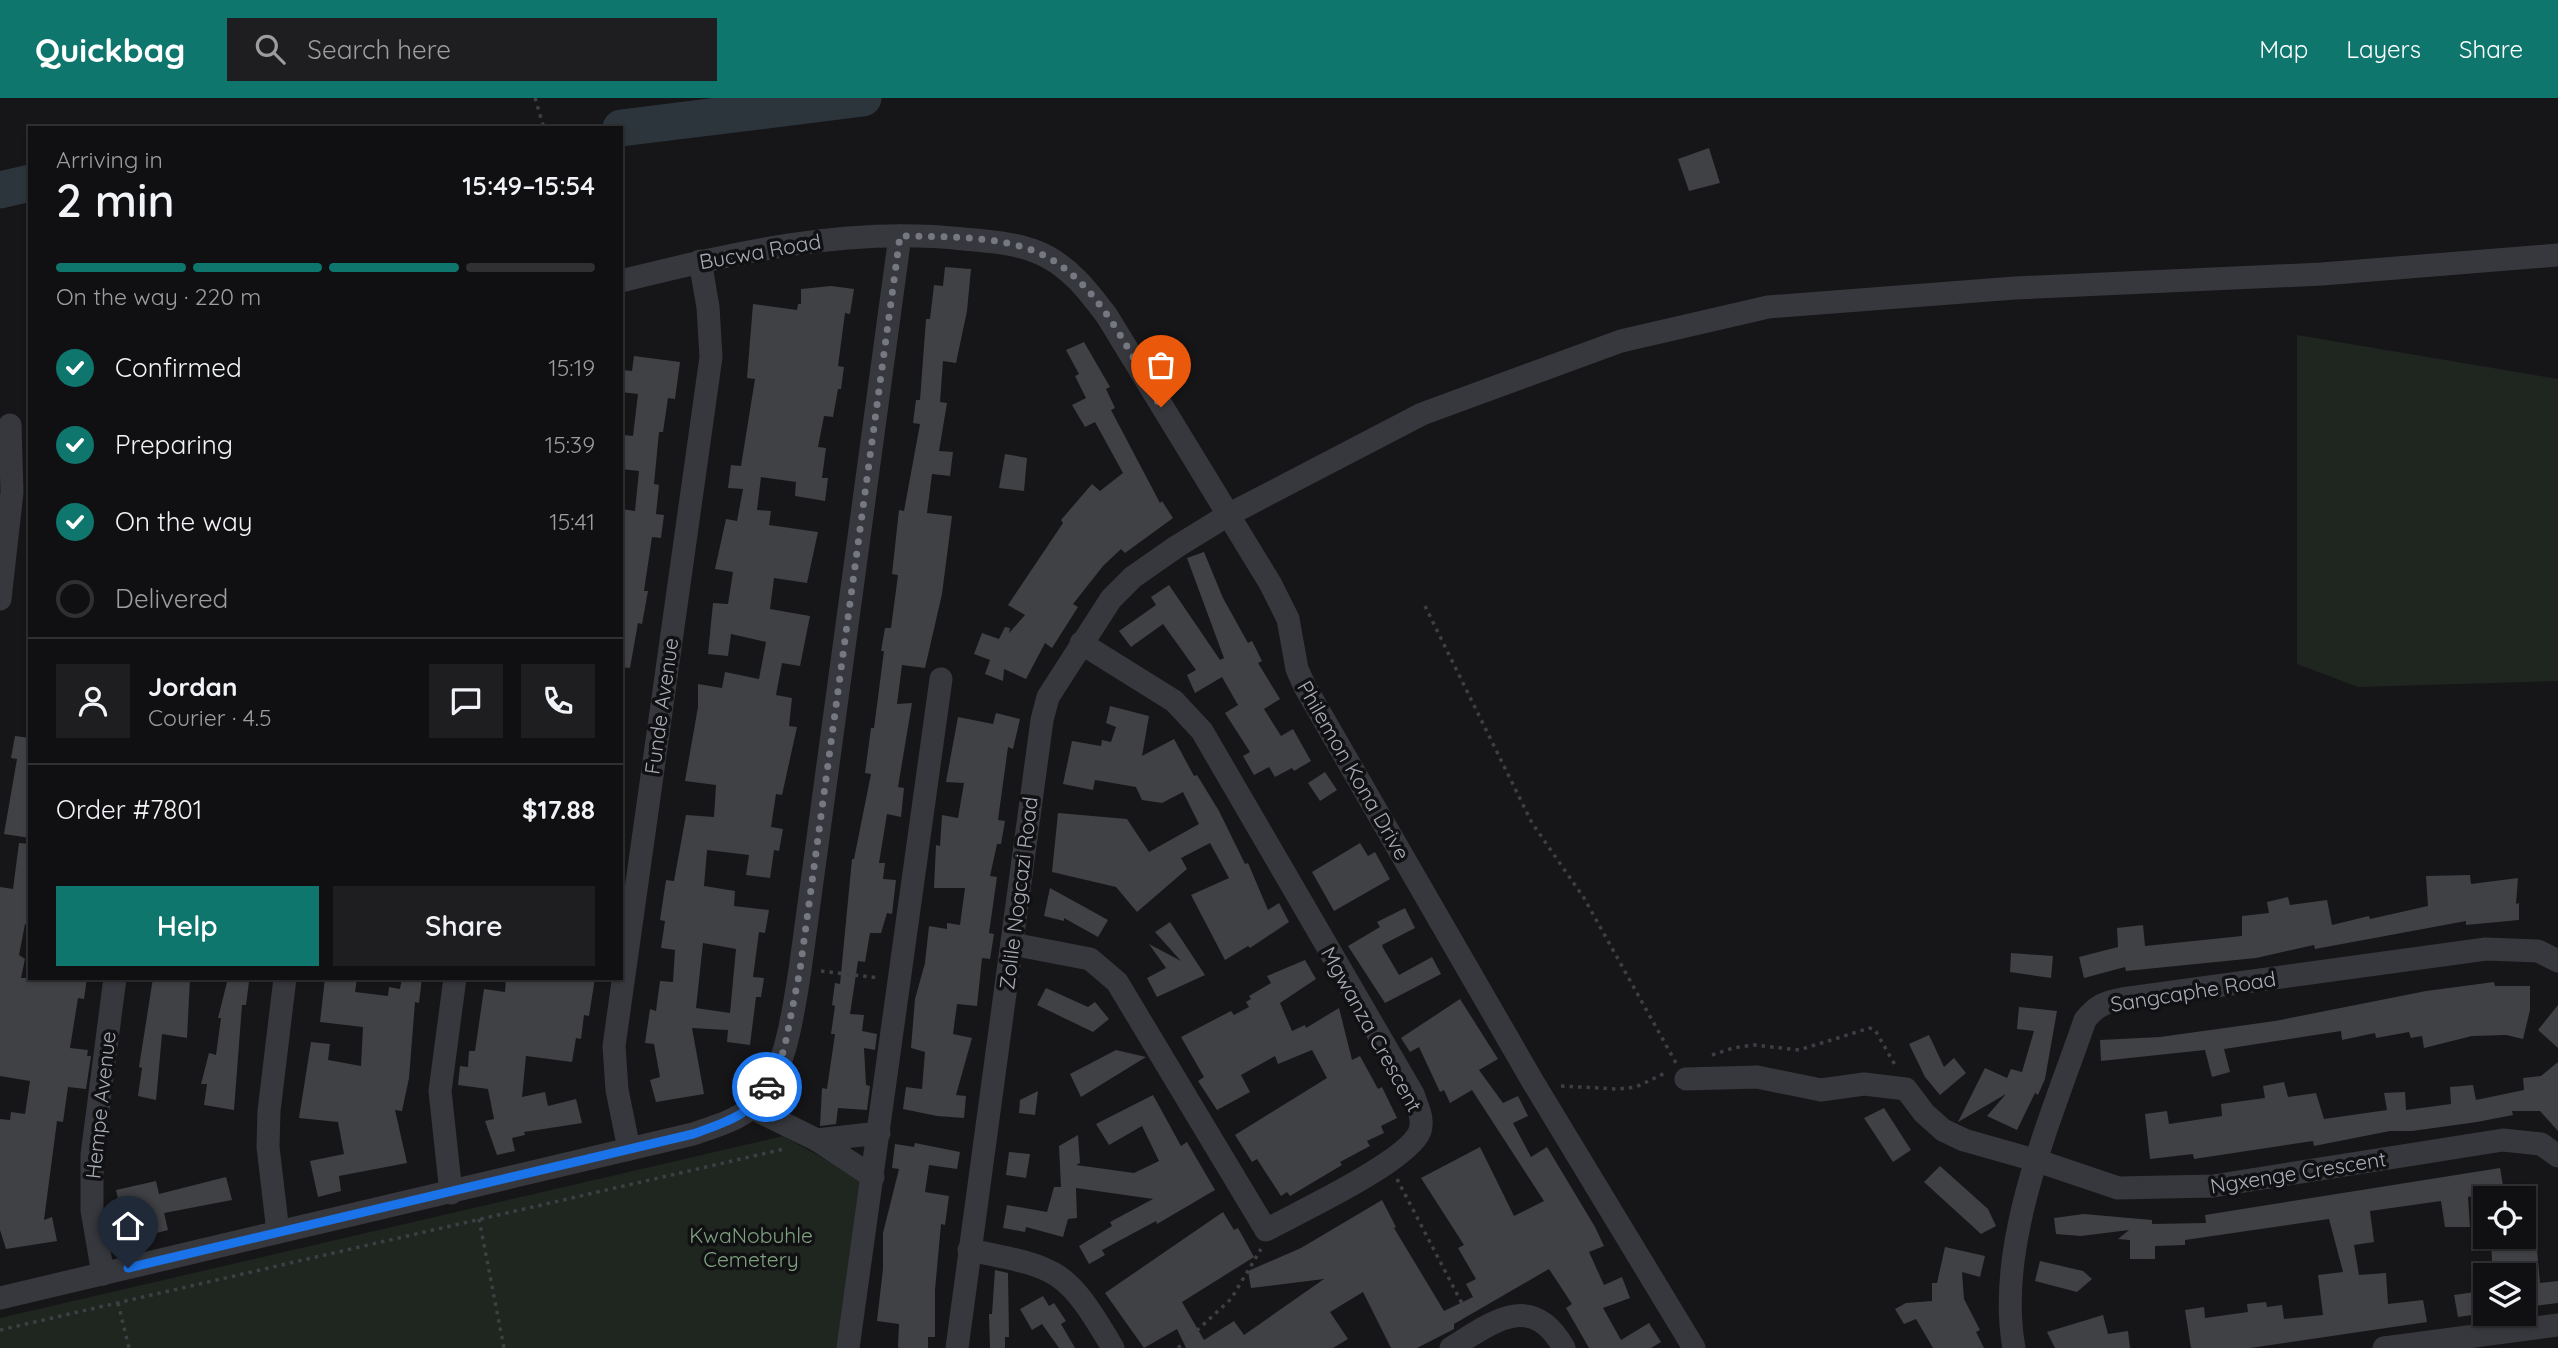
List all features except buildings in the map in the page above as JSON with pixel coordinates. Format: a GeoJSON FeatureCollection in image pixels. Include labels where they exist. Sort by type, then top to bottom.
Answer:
{"type":"FeatureCollection","features":[{"type":"Feature","properties":{"kind":"street","name":"Bucwa Road"},"geometry":{"type":"LineString","coordinates":[[623,280],[700,261],[824,239],[900,236]]}},
{"type":"Feature","properties":{"kind":"street","name":"Philemon Kona Drive"},"geometry":{"type":"LineString","coordinates":[[900,236],[991,242],[1037,252],[1076,279],[1107,316],[1282,605],[1288,619],[1297,669],[1305,687],[1534,1082],[1694,1348]]}},
{"type":"Feature","properties":{"kind":"street"},"geometry":{"type":"LineString","coordinates":[[0,1298],[693,1134],[740,1116],[752,1108],[776,1071],[784,1050],[800,970],[900,236]]}},
{"type":"Feature","properties":{"kind":"street","name":"Zolile Nogcazi Road"},"geometry":{"type":"LineString","coordinates":[[957,1348],[1042,720],[1048,696],[1081,643],[1111,599],[1133,577],[1228,515],[1422,414],[1621,341],[1768,307],[2015,288],[2322,274],[2558,255]]}},
{"type":"Feature","properties":{"kind":"street","name":"Funde Avenue"},"geometry":{"type":"LineString","coordinates":[[629,1149],[617,1090],[614,1046],[710,357],[708,307],[700,261]]}},
{"type":"Feature","properties":{"kind":"street"},"geometry":{"type":"LineString","coordinates":[[0,599],[12,501],[13,424]]}},
{"type":"Feature","properties":{"kind":"street","name":"Mgwanza Crescent"},"geometry":{"type":"LineString","coordinates":[[1081,643],[1184,709],[1226,771],[1413,1094],[1420,1113],[1421,1129],[1411,1146],[1389,1163],[1266,1230]]}},
{"type":"Feature","properties":{"kind":"street"},"geometry":{"type":"LineString","coordinates":[[848,1348],[941,679]]}},
{"type":"Feature","properties":{"kind":"street"},"geometry":{"type":"LineString","coordinates":[[1012,944],[1090,960],[1117,982],[1266,1230]]}},
{"type":"Feature","properties":{"kind":"street","name":"Sangcaphe Road"},"geometry":{"type":"LineString","coordinates":[[2014,1348],[2009,1318],[2011,1259],[2038,1161],[2085,1020],[2104,1002],[2486,949],[2538,951],[2558,961]]}},
{"type":"Feature","properties":{"kind":"street","name":"Hempe Avenue"},"geometry":{"type":"LineString","coordinates":[[103,1274],[92,1210],[92,1155],[115,980]]}},
{"type":"Feature","properties":{"kind":"street"},"geometry":{"type":"LineString","coordinates":[[278,1232],[268,1147],[273,1068],[285,980]]}},
{"type":"Feature","properties":{"kind":"street"},"geometry":{"type":"LineString","coordinates":[[451,1193],[440,1091],[455,980]]}},
{"type":"Feature","properties":{"kind":"street"},"geometry":{"type":"LineString","coordinates":[[1682,1073],[1757,1076],[1821,1090],[1864,1084],[1906,1089]]}},
{"type":"Feature","properties":{"kind":"street","name":"Ngxenge Crescent"},"geometry":{"type":"LineString","coordinates":[[1906,1089],[1924,1113],[1943,1130],[1964,1140],[2118,1188],[2145,1190],[2225,1184],[2503,1140],[2541,1144],[2558,1156]]}},
{"type":"Feature","properties":{"kind":"street"},"geometry":{"type":"LineString","coordinates":[[752,1108],[817,1140],[873,1177]]}},
{"type":"Feature","properties":{"kind":"street"},"geometry":{"type":"LineString","coordinates":[[817,1140],[879,1133]]}},
{"type":"Feature","properties":{"kind":"street"},"geometry":{"type":"LineString","coordinates":[[969,1250],[1032,1263],[1065,1279],[1084,1300],[1113,1348]]}},
{"type":"Feature","properties":{"kind":"street"},"geometry":{"type":"LineString","coordinates":[[1451,1348],[1510,1317],[1525,1315],[1549,1324],[1564,1348]]}},
{"type":"Feature","properties":{"kind":"street"},"geometry":{"type":"LineString","coordinates":[[2384,1348],[2558,1325]]}},
{"type":"Feature","properties":{"kind":"path"},"geometry":{"type":"LineString","coordinates":[[535,98],[543,125]]}},
{"type":"Feature","properties":{"kind":"path"},"geometry":{"type":"LineString","coordinates":[[1425,606],[1532,823],[1584,898],[1682,1073],[1636,1087],[1617,1089],[1608,1086],[1569,1087],[1534,1082]]}},
{"type":"Feature","properties":{"kind":"path"},"geometry":{"type":"LineString","coordinates":[[800,970],[899,980]]}},
{"type":"Feature","properties":{"kind":"path"},"geometry":{"type":"LineString","coordinates":[[1700,1059],[1734,1048],[1754,1045],[1799,1050],[1870,1028],[1875,1030],[1891,1057],[1906,1089]]}},
{"type":"Feature","properties":{"kind":"path"},"geometry":{"type":"LineString","coordinates":[[0,1330],[783,1149],[795,1155]]}},
{"type":"Feature","properties":{"kind":"path"},"geometry":{"type":"LineString","coordinates":[[1389,1163],[1477,1332]]}},
{"type":"Feature","properties":{"kind":"path"},"geometry":{"type":"LineString","coordinates":[[479,1219],[504,1348]]}},
{"type":"Feature","properties":{"kind":"path"},"geometry":{"type":"LineString","coordinates":[[1178,1348],[1231,1299],[1261,1248],[1266,1230]]}},
{"type":"Feature","properties":{"kind":"path"},"geometry":{"type":"LineString","coordinates":[[118,1303],[130,1348]]}},
{"type":"Feature","properties":{"kind":"green space"},"geometry":{"type":"Polygon","coordinates":[[[2297,335],[2558,379],[2558,681],[2358,687],[2297,664],[2297,335]]]}},
{"type":"Feature","properties":{"kind":"green space","name":"KwaNobuhle Cemetery"},"geometry":{"type":"Polygon","coordinates":[[[783,1136],[864,1181],[841,1348],[0,1348],[0,1318],[783,1136]]]}},
{"type":"Feature","properties":{"kind":"waterway"},"geometry":{"type":"LineString","coordinates":[[623,128],[863,98]]}},
{"type":"Feature","properties":{"kind":"waterway"},"geometry":{"type":"LineString","coordinates":[[0,190],[28,183]]}},
{"type":"Feature","properties":{"kind":"way so far"},"geometry":{"type":"LineString","coordinates":[[767,1087],[784,1050],[800,970],[900,236],[951,237],[991,242],[1037,252],[1054,261],[1084,286],[1107,316],[1161,407]]}},
{"type":"Feature","properties":{"kind":"route"},"geometry":{"type":"LineString","coordinates":[[128,1268],[693,1134],[740,1116],[752,1108],[767,1087]]}}]}
